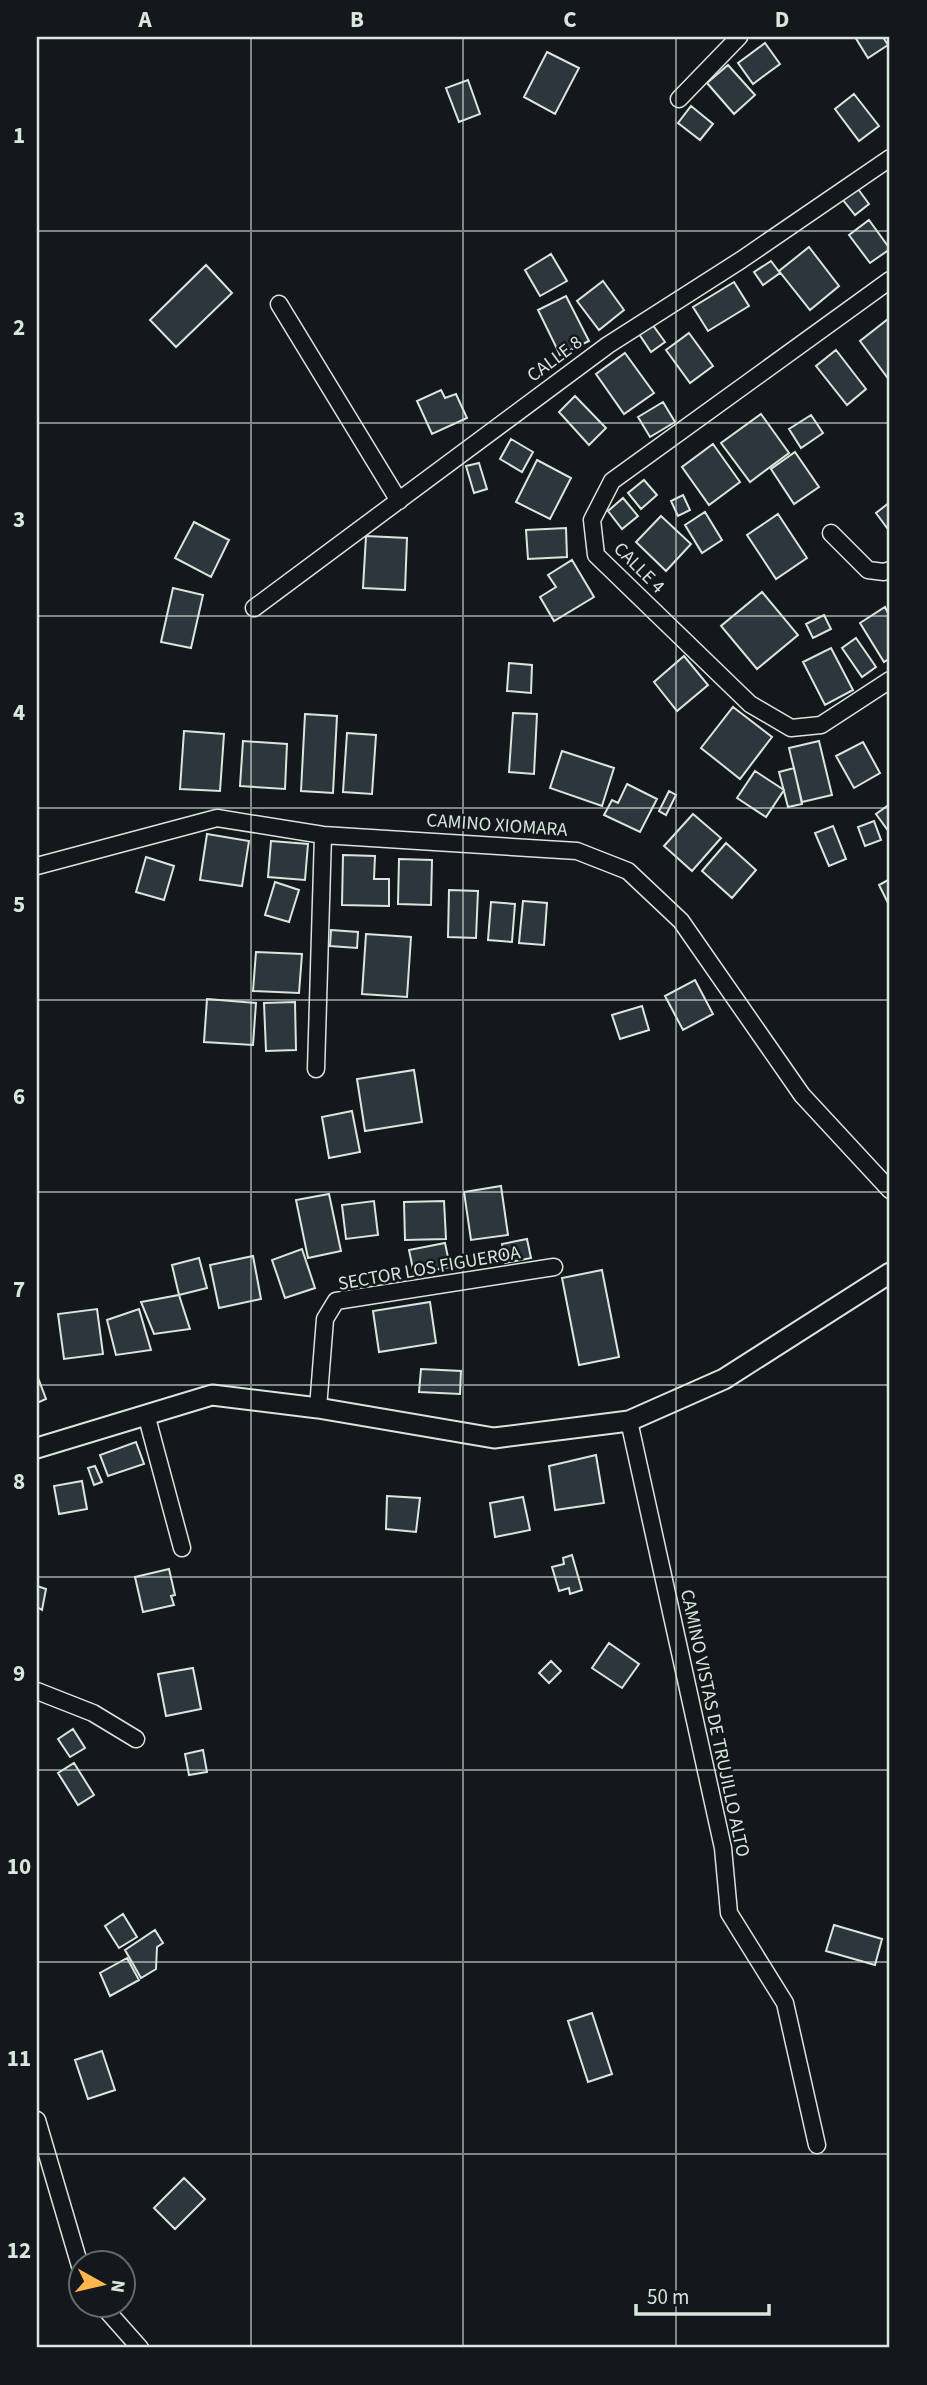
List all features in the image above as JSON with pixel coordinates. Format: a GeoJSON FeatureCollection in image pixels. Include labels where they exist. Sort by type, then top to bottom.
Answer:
{"type":"FeatureCollection","features":[{"type":"Feature","properties":{"kind":"street"},"geometry":{"type":"LineString","coordinates":[[680,99],[739,37]]}},
{"type":"Feature","properties":{"kind":"street","name":"CALLE 8"},"geometry":{"type":"LineString","coordinates":[[254,608],[608,345],[741,260],[890,158]]}},
{"type":"Feature","properties":{"kind":"street","name":"CALLE 4"},"geometry":{"type":"LineString","coordinates":[[890,280],[612,481],[592,520],[596,555],[750,704],[791,728],[821,725],[890,681]]}},
{"type":"Feature","properties":{"kind":"street"},"geometry":{"type":"LineString","coordinates":[[279,303],[399,501]]}},
{"type":"Feature","properties":{"kind":"street"},"geometry":{"type":"LineString","coordinates":[[831,533],[868,570],[890,570]]}},
{"type":"Feature","properties":{"kind":"street","name":"CAMINO XIOMARA"},"geometry":{"type":"LineString","coordinates":[[37,866],[218,818],[323,835],[577,850],[628,871],[681,921],[802,1095],[890,1190]]}},
{"type":"Feature","properties":{"kind":"street"},"geometry":{"type":"LineString","coordinates":[[316,1069],[323,835]]}},
{"type":"Feature","properties":{"kind":"street","name":"SECTOR LOS FIGUEROA"},"geometry":{"type":"LineString","coordinates":[[318,1408],[325,1319],[336,1301],[554,1267]]}},
{"type":"Feature","properties":{"kind":"street"},"geometry":{"type":"LineString","coordinates":[[37,1448],[212,1395],[318,1408],[494,1438],[629,1421],[724,1379],[890,1273]]}},
{"type":"Feature","properties":{"kind":"street"},"geometry":{"type":"LineString","coordinates":[[146,1414],[183,1548]]}},
{"type":"Feature","properties":{"kind":"street","name":"CAMINO VISTAS DE TRUJILLO ALTO"},"geometry":{"type":"LineString","coordinates":[[629,1421],[723,1848],[729,1913],[785,2003],[817,2145]]}},
{"type":"Feature","properties":{"kind":"street"},"geometry":{"type":"LineString","coordinates":[[37,1691],[93,1713],[136,1740]]}},
{"type":"Feature","properties":{"kind":"street"},"geometry":{"type":"LineString","coordinates":[[37,2120],[75,2248]]}},
{"type":"Feature","properties":{"kind":"street"},"geometry":{"type":"LineString","coordinates":[[113,2318],[140,2348]]}},
{"type":"Feature","properties":{"kind":"building"},"geometry":{"type":"Polygon","coordinates":[[[855,37],[883,37],[888,45],[868,58],[855,37]]]}},
{"type":"Feature","properties":{"kind":"building"},"geometry":{"type":"Polygon","coordinates":[[[765,43],[780,64],[753,84],[738,63],[765,43]]]}},
{"type":"Feature","properties":{"kind":"building"},"geometry":{"type":"Polygon","coordinates":[[[547,52],[579,68],[555,114],[524,97],[547,52]]]}},
{"type":"Feature","properties":{"kind":"building"},"geometry":{"type":"Polygon","coordinates":[[[728,65],[755,95],[734,114],[707,83],[728,65]]]}},
{"type":"Feature","properties":{"kind":"building"},"geometry":{"type":"Polygon","coordinates":[[[468,80],[480,114],[459,122],[446,88],[468,80]]]}},
{"type":"Feature","properties":{"kind":"building"},"geometry":{"type":"Polygon","coordinates":[[[854,94],[879,126],[859,141],[835,109],[854,94]]]}},
{"type":"Feature","properties":{"kind":"building"},"geometry":{"type":"Polygon","coordinates":[[[691,106],[713,124],[700,140],[678,123],[691,106]]]}},
{"type":"Feature","properties":{"kind":"building"},"geometry":{"type":"Polygon","coordinates":[[[858,189],[869,204],[855,215],[843,200],[858,189]]]}},
{"type":"Feature","properties":{"kind":"building"},"geometry":{"type":"Polygon","coordinates":[[[869,220],[890,249],[870,263],[849,235],[869,220]]]}},
{"type":"Feature","properties":{"kind":"building"},"geometry":{"type":"Polygon","coordinates":[[[809,247],[839,286],[810,310],[779,271],[809,247]]]}},
{"type":"Feature","properties":{"kind":"building"},"geometry":{"type":"Polygon","coordinates":[[[551,254],[567,281],[540,296],[525,270],[551,254]]]}},
{"type":"Feature","properties":{"kind":"building"},"geometry":{"type":"Polygon","coordinates":[[[771,261],[780,273],[763,285],[754,272],[771,261]]]}},
{"type":"Feature","properties":{"kind":"building"},"geometry":{"type":"Polygon","coordinates":[[[206,265],[232,293],[176,347],[150,320],[206,265]]]}},
{"type":"Feature","properties":{"kind":"building"},"geometry":{"type":"Polygon","coordinates":[[[603,281],[624,310],[599,330],[577,301],[603,281]]]}},
{"type":"Feature","properties":{"kind":"building"},"geometry":{"type":"Polygon","coordinates":[[[734,282],[749,306],[708,331],[693,307],[734,282]]]}},
{"type":"Feature","properties":{"kind":"building"},"geometry":{"type":"Polygon","coordinates":[[[566,296],[589,341],[560,355],[538,310],[566,296]]]}},
{"type":"Feature","properties":{"kind":"building"},"geometry":{"type":"Polygon","coordinates":[[[888,319],[890,322],[890,381],[860,341],[888,319]]]}},
{"type":"Feature","properties":{"kind":"building"},"geometry":{"type":"Polygon","coordinates":[[[652,324],[665,342],[651,352],[639,334],[652,324]]]}},
{"type":"Feature","properties":{"kind":"building"},"geometry":{"type":"Polygon","coordinates":[[[689,333],[713,366],[690,383],[666,350],[689,333]]]}},
{"type":"Feature","properties":{"kind":"building"},"geometry":{"type":"Polygon","coordinates":[[[836,350],[866,389],[847,405],[816,366],[836,350]]]}},
{"type":"Feature","properties":{"kind":"building"},"geometry":{"type":"Polygon","coordinates":[[[625,353],[654,393],[624,414],[596,374],[625,353]]]}},
{"type":"Feature","properties":{"kind":"building"},"geometry":{"type":"Polygon","coordinates":[[[441,390],[445,398],[456,394],[467,418],[432,434],[417,401],[441,390]]]}},
{"type":"Feature","properties":{"kind":"building"},"geometry":{"type":"Polygon","coordinates":[[[575,396],[606,428],[589,445],[559,412],[575,396]]]}},
{"type":"Feature","properties":{"kind":"building"},"geometry":{"type":"Polygon","coordinates":[[[663,402],[675,422],[650,437],[638,417],[663,402]]]}},
{"type":"Feature","properties":{"kind":"building"},"geometry":{"type":"Polygon","coordinates":[[[761,414],[789,453],[750,482],[721,443],[761,414]]]}},
{"type":"Feature","properties":{"kind":"building"},"geometry":{"type":"Polygon","coordinates":[[[811,415],[823,433],[801,448],[789,429],[811,415]]]}},
{"type":"Feature","properties":{"kind":"building"},"geometry":{"type":"Polygon","coordinates":[[[511,439],[533,452],[522,472],[500,459],[511,439]]]}},
{"type":"Feature","properties":{"kind":"building"},"geometry":{"type":"Polygon","coordinates":[[[713,444],[740,482],[709,505],[682,467],[713,444]]]}},
{"type":"Feature","properties":{"kind":"building"},"geometry":{"type":"Polygon","coordinates":[[[795,452],[819,487],[794,504],[771,469],[795,452]]]}},
{"type":"Feature","properties":{"kind":"building"},"geometry":{"type":"Polygon","coordinates":[[[537,460],[571,478],[550,519],[516,502],[537,460]]]}},
{"type":"Feature","properties":{"kind":"building"},"geometry":{"type":"Polygon","coordinates":[[[479,463],[487,489],[474,493],[466,466],[479,463]]]}},
{"type":"Feature","properties":{"kind":"building"},"geometry":{"type":"Polygon","coordinates":[[[644,480],[657,495],[641,509],[628,493],[644,480]]]}},
{"type":"Feature","properties":{"kind":"building"},"geometry":{"type":"Polygon","coordinates":[[[683,495],[690,510],[678,516],[671,501],[683,495]]]}},
{"type":"Feature","properties":{"kind":"building"},"geometry":{"type":"Polygon","coordinates":[[[623,498],[638,516],[622,529],[608,511],[623,498]]]}},
{"type":"Feature","properties":{"kind":"building"},"geometry":{"type":"Polygon","coordinates":[[[890,502],[890,532],[876,513],[890,502]]]}},
{"type":"Feature","properties":{"kind":"building"},"geometry":{"type":"Polygon","coordinates":[[[705,512],[722,540],[702,553],[685,525],[705,512]]]}},
{"type":"Feature","properties":{"kind":"building"},"geometry":{"type":"Polygon","coordinates":[[[778,514],[807,558],[776,579],[747,535],[778,514]]]}},
{"type":"Feature","properties":{"kind":"building"},"geometry":{"type":"Polygon","coordinates":[[[661,516],[691,544],[666,571],[636,542],[661,516]]]}},
{"type":"Feature","properties":{"kind":"building"},"geometry":{"type":"Polygon","coordinates":[[[194,522],[229,540],[211,577],[175,558],[194,522]]]}},
{"type":"Feature","properties":{"kind":"building"},"geometry":{"type":"Polygon","coordinates":[[[566,528],[567,557],[528,559],[526,530],[566,528]]]}},
{"type":"Feature","properties":{"kind":"building"},"geometry":{"type":"Polygon","coordinates":[[[366,536],[407,538],[405,590],[363,588],[366,536]]]}},
{"type":"Feature","properties":{"kind":"building"},"geometry":{"type":"Polygon","coordinates":[[[572,560],[594,597],[554,621],[540,597],[556,587],[548,575],[572,560]]]}},
{"type":"Feature","properties":{"kind":"building"},"geometry":{"type":"Polygon","coordinates":[[[173,588],[203,595],[191,648],[161,642],[173,588]]]}},
{"type":"Feature","properties":{"kind":"building"},"geometry":{"type":"Polygon","coordinates":[[[762,592],[798,635],[757,669],[721,626],[762,592]]]}},
{"type":"Feature","properties":{"kind":"building"},"geometry":{"type":"Polygon","coordinates":[[[885,607],[890,617],[890,658],[884,662],[860,623],[885,607]]]}},
{"type":"Feature","properties":{"kind":"building"},"geometry":{"type":"Polygon","coordinates":[[[824,615],[831,629],[813,638],[806,624],[824,615]]]}},
{"type":"Feature","properties":{"kind":"building"},"geometry":{"type":"Polygon","coordinates":[[[856,638],[876,667],[862,677],[842,648],[856,638]]]}},
{"type":"Feature","properties":{"kind":"building"},"geometry":{"type":"Polygon","coordinates":[[[831,648],[853,690],[825,705],[803,662],[831,648]]]}},
{"type":"Feature","properties":{"kind":"building"},"geometry":{"type":"Polygon","coordinates":[[[684,656],[708,685],[677,711],[654,682],[684,656]]]}},
{"type":"Feature","properties":{"kind":"building"},"geometry":{"type":"Polygon","coordinates":[[[509,663],[532,665],[531,693],[507,691],[509,663]]]}},
{"type":"Feature","properties":{"kind":"building"},"geometry":{"type":"Polygon","coordinates":[[[733,707],[772,737],[740,779],[701,748],[733,707]]]}},
{"type":"Feature","properties":{"kind":"building"},"geometry":{"type":"Polygon","coordinates":[[[513,713],[537,714],[534,774],[509,772],[513,713]]]}},
{"type":"Feature","properties":{"kind":"building"},"geometry":{"type":"Polygon","coordinates":[[[305,714],[337,716],[333,793],[301,791],[305,714]]]}},
{"type":"Feature","properties":{"kind":"building"},"geometry":{"type":"Polygon","coordinates":[[[184,731],[224,734],[220,791],[180,789],[184,731]]]}},
{"type":"Feature","properties":{"kind":"building"},"geometry":{"type":"Polygon","coordinates":[[[347,733],[376,735],[372,794],[343,792],[347,733]]]}},
{"type":"Feature","properties":{"kind":"building"},"geometry":{"type":"Polygon","coordinates":[[[243,741],[287,744],[285,789],[240,786],[243,741]]]}},
{"type":"Feature","properties":{"kind":"building"},"geometry":{"type":"Polygon","coordinates":[[[819,741],[832,795],[802,802],[789,748],[819,741]]]}},
{"type":"Feature","properties":{"kind":"building"},"geometry":{"type":"Polygon","coordinates":[[[863,742],[880,773],[854,788],[836,756],[863,742]]]}},
{"type":"Feature","properties":{"kind":"building"},"geometry":{"type":"Polygon","coordinates":[[[562,751],[614,768],[602,806],[550,788],[562,751]]]}},
{"type":"Feature","properties":{"kind":"building"},"geometry":{"type":"Polygon","coordinates":[[[794,768],[802,804],[788,807],[779,772],[794,768]]]}},
{"type":"Feature","properties":{"kind":"building"},"geometry":{"type":"Polygon","coordinates":[[[755,771],[784,790],[766,817],[737,798],[755,771]]]}},
{"type":"Feature","properties":{"kind":"building"},"geometry":{"type":"Polygon","coordinates":[[[627,784],[657,799],[640,832],[604,815],[612,800],[618,803],[627,784]]]}},
{"type":"Feature","properties":{"kind":"building"},"geometry":{"type":"Polygon","coordinates":[[[669,791],[676,795],[666,815],[659,811],[669,791]]]}},
{"type":"Feature","properties":{"kind":"building"},"geometry":{"type":"Polygon","coordinates":[[[890,804],[890,831],[889,832],[876,814],[890,804]]]}},
{"type":"Feature","properties":{"kind":"building"},"geometry":{"type":"Polygon","coordinates":[[[693,814],[721,838],[692,871],[664,846],[693,814]]]}},
{"type":"Feature","properties":{"kind":"building"},"geometry":{"type":"Polygon","coordinates":[[[874,821],[881,840],[865,846],[858,827],[874,821]]]}},
{"type":"Feature","properties":{"kind":"building"},"geometry":{"type":"Polygon","coordinates":[[[833,826],[846,859],[829,866],[815,833],[833,826]]]}},
{"type":"Feature","properties":{"kind":"building"},"geometry":{"type":"Polygon","coordinates":[[[207,834],[249,841],[242,886],[200,880],[207,834]]]}},
{"type":"Feature","properties":{"kind":"building"},"geometry":{"type":"Polygon","coordinates":[[[271,841],[308,844],[305,880],[268,877],[271,841]]]}},
{"type":"Feature","properties":{"kind":"building"},"geometry":{"type":"Polygon","coordinates":[[[726,843],[756,870],[732,898],[702,871],[726,843]]]}},
{"type":"Feature","properties":{"kind":"building"},"geometry":{"type":"Polygon","coordinates":[[[343,855],[375,856],[374,879],[389,879],[389,906],[342,905],[343,855]]]}},
{"type":"Feature","properties":{"kind":"building"},"geometry":{"type":"Polygon","coordinates":[[[146,857],[174,866],[164,900],[136,892],[146,857]]]}},
{"type":"Feature","properties":{"kind":"building"},"geometry":{"type":"Polygon","coordinates":[[[399,859],[432,860],[431,905],[398,904],[399,859]]]}},
{"type":"Feature","properties":{"kind":"building"},"geometry":{"type":"Polygon","coordinates":[[[890,879],[890,907],[879,885],[890,879]]]}},
{"type":"Feature","properties":{"kind":"building"},"geometry":{"type":"Polygon","coordinates":[[[275,882],[299,890],[289,922],[265,915],[275,882]]]}},
{"type":"Feature","properties":{"kind":"building"},"geometry":{"type":"Polygon","coordinates":[[[449,890],[478,891],[476,938],[448,937],[449,890]]]}},
{"type":"Feature","properties":{"kind":"building"},"geometry":{"type":"Polygon","coordinates":[[[523,901],[547,903],[544,945],[519,943],[523,901]]]}},
{"type":"Feature","properties":{"kind":"building"},"geometry":{"type":"Polygon","coordinates":[[[491,902],[515,904],[512,942],[488,940],[491,902]]]}},
{"type":"Feature","properties":{"kind":"building"},"geometry":{"type":"Polygon","coordinates":[[[331,930],[358,932],[357,948],[330,946],[331,930]]]}},
{"type":"Feature","properties":{"kind":"building"},"geometry":{"type":"Polygon","coordinates":[[[366,934],[411,937],[407,997],[362,994],[366,934]]]}},
{"type":"Feature","properties":{"kind":"building"},"geometry":{"type":"Polygon","coordinates":[[[256,952],[302,954],[299,993],[253,991],[256,952]]]}},
{"type":"Feature","properties":{"kind":"building"},"geometry":{"type":"Polygon","coordinates":[[[695,980],[713,1014],[683,1030],[665,996],[695,980]]]}},
{"type":"Feature","properties":{"kind":"building"},"geometry":{"type":"Polygon","coordinates":[[[207,999],[256,1003],[253,1045],[204,1042],[207,999]]]}},
{"type":"Feature","properties":{"kind":"building"},"geometry":{"type":"Polygon","coordinates":[[[295,1002],[296,1050],[266,1051],[264,1003],[295,1002]]]}},
{"type":"Feature","properties":{"kind":"building"},"geometry":{"type":"Polygon","coordinates":[[[642,1006],[649,1030],[620,1039],[612,1015],[642,1006]]]}},
{"type":"Feature","properties":{"kind":"building"},"geometry":{"type":"Polygon","coordinates":[[[414,1070],[422,1122],[365,1131],[357,1079],[414,1070]]]}},
{"type":"Feature","properties":{"kind":"building"},"geometry":{"type":"Polygon","coordinates":[[[352,1111],[360,1152],[329,1158],[322,1117],[352,1111]]]}},
{"type":"Feature","properties":{"kind":"building"},"geometry":{"type":"Polygon","coordinates":[[[501,1186],[508,1235],[471,1240],[464,1192],[501,1186]]]}},
{"type":"Feature","properties":{"kind":"building"},"geometry":{"type":"Polygon","coordinates":[[[329,1194],[341,1251],[308,1258],[296,1200],[329,1194]]]}},
{"type":"Feature","properties":{"kind":"building"},"geometry":{"type":"Polygon","coordinates":[[[374,1201],[378,1235],[346,1239],[342,1205],[374,1201]]]}},
{"type":"Feature","properties":{"kind":"building"},"geometry":{"type":"Polygon","coordinates":[[[444,1201],[446,1239],[405,1240],[404,1202],[444,1201]]]}},
{"type":"Feature","properties":{"kind":"building"},"geometry":{"type":"Polygon","coordinates":[[[527,1239],[531,1258],[505,1263],[502,1244],[527,1239]]]}},
{"type":"Feature","properties":{"kind":"building"},"geometry":{"type":"Polygon","coordinates":[[[445,1243],[450,1267],[414,1274],[409,1250],[445,1243]]]}},
{"type":"Feature","properties":{"kind":"building"},"geometry":{"type":"Polygon","coordinates":[[[302,1249],[315,1288],[285,1298],[272,1260],[302,1249]]]}},
{"type":"Feature","properties":{"kind":"building"},"geometry":{"type":"Polygon","coordinates":[[[253,1256],[261,1299],[219,1308],[210,1265],[253,1256]]]}},
{"type":"Feature","properties":{"kind":"building"},"geometry":{"type":"Polygon","coordinates":[[[199,1258],[207,1288],[179,1295],[172,1265],[199,1258]]]}},
{"type":"Feature","properties":{"kind":"building"},"geometry":{"type":"Polygon","coordinates":[[[602,1270],[619,1357],[579,1365],[562,1278],[602,1270]]]}},
{"type":"Feature","properties":{"kind":"building"},"geometry":{"type":"Polygon","coordinates":[[[179,1295],[190,1329],[154,1334],[141,1302],[179,1295]]]}},
{"type":"Feature","properties":{"kind":"building"},"geometry":{"type":"Polygon","coordinates":[[[430,1302],[436,1343],[379,1352],[373,1311],[430,1302]]]}},
{"type":"Feature","properties":{"kind":"building"},"geometry":{"type":"Polygon","coordinates":[[[97,1309],[103,1354],[64,1359],[58,1314],[97,1309]]]}},
{"type":"Feature","properties":{"kind":"building"},"geometry":{"type":"Polygon","coordinates":[[[139,1309],[151,1350],[116,1355],[107,1320],[139,1309]]]}},
{"type":"Feature","properties":{"kind":"building"},"geometry":{"type":"Polygon","coordinates":[[[421,1369],[461,1371],[460,1394],[419,1392],[421,1369]]]}},
{"type":"Feature","properties":{"kind":"building"},"geometry":{"type":"Polygon","coordinates":[[[37,1375],[46,1399],[37,1403],[37,1375]]]}},
{"type":"Feature","properties":{"kind":"building"},"geometry":{"type":"Polygon","coordinates":[[[136,1442],[144,1464],[108,1476],[100,1455],[136,1442]]]}},
{"type":"Feature","properties":{"kind":"building"},"geometry":{"type":"Polygon","coordinates":[[[596,1455],[604,1503],[555,1510],[549,1466],[596,1455]]]}},
{"type":"Feature","properties":{"kind":"building"},"geometry":{"type":"Polygon","coordinates":[[[95,1466],[102,1482],[94,1485],[88,1468],[95,1466]]]}},
{"type":"Feature","properties":{"kind":"building"},"geometry":{"type":"Polygon","coordinates":[[[82,1481],[87,1509],[59,1514],[54,1486],[82,1481]]]}},
{"type":"Feature","properties":{"kind":"building"},"geometry":{"type":"Polygon","coordinates":[[[387,1496],[420,1498],[416,1532],[386,1529],[387,1496]]]}},
{"type":"Feature","properties":{"kind":"building"},"geometry":{"type":"Polygon","coordinates":[[[523,1497],[530,1530],[495,1537],[490,1503],[523,1497]]]}},
{"type":"Feature","properties":{"kind":"building"},"geometry":{"type":"Polygon","coordinates":[[[572,1555],[582,1590],[570,1594],[569,1588],[559,1591],[552,1567],[564,1564],[563,1558],[572,1555]]]}},
{"type":"Feature","properties":{"kind":"building"},"geometry":{"type":"Polygon","coordinates":[[[169,1569],[175,1595],[171,1596],[174,1605],[143,1612],[135,1577],[169,1569]]]}},
{"type":"Feature","properties":{"kind":"building"},"geometry":{"type":"Polygon","coordinates":[[[37,1586],[46,1589],[42,1610],[37,1607],[37,1586]]]}},
{"type":"Feature","properties":{"kind":"building"},"geometry":{"type":"Polygon","coordinates":[[[609,1643],[639,1664],[622,1688],[592,1668],[609,1643]]]}},
{"type":"Feature","properties":{"kind":"building"},"geometry":{"type":"Polygon","coordinates":[[[551,1661],[561,1671],[549,1683],[539,1673],[551,1661]]]}},
{"type":"Feature","properties":{"kind":"building"},"geometry":{"type":"Polygon","coordinates":[[[193,1668],[201,1709],[166,1716],[158,1674],[193,1668]]]}},
{"type":"Feature","properties":{"kind":"building"},"geometry":{"type":"Polygon","coordinates":[[[73,1729],[85,1748],[70,1757],[58,1739],[73,1729]]]}},
{"type":"Feature","properties":{"kind":"building"},"geometry":{"type":"Polygon","coordinates":[[[203,1750],[207,1772],[189,1775],[185,1754],[203,1750]]]}},
{"type":"Feature","properties":{"kind":"building"},"geometry":{"type":"Polygon","coordinates":[[[74,1763],[94,1795],[78,1805],[58,1773],[74,1763]]]}},
{"type":"Feature","properties":{"kind":"building"},"geometry":{"type":"Polygon","coordinates":[[[123,1914],[137,1937],[119,1948],[105,1926],[123,1914]]]}},
{"type":"Feature","properties":{"kind":"building"},"geometry":{"type":"Polygon","coordinates":[[[834,1925],[882,1939],[875,1965],[826,1951],[834,1925]]]}},
{"type":"Feature","properties":{"kind":"building"},"geometry":{"type":"Polygon","coordinates":[[[155,1930],[163,1943],[157,1947],[156,1969],[141,1978],[125,1950],[155,1930]]]}},
{"type":"Feature","properties":{"kind":"building"},"geometry":{"type":"Polygon","coordinates":[[[127,1958],[139,1980],[110,1996],[100,1973],[127,1958]]]}},
{"type":"Feature","properties":{"kind":"building"},"geometry":{"type":"Polygon","coordinates":[[[592,2013],[612,2074],[588,2082],[568,2021],[592,2013]]]}},
{"type":"Feature","properties":{"kind":"building"},"geometry":{"type":"Polygon","coordinates":[[[102,2051],[115,2090],[88,2099],[75,2060],[102,2051]]]}},
{"type":"Feature","properties":{"kind":"building"},"geometry":{"type":"Polygon","coordinates":[[[184,2178],[205,2199],[175,2229],[154,2208],[184,2178]]]}}]}
